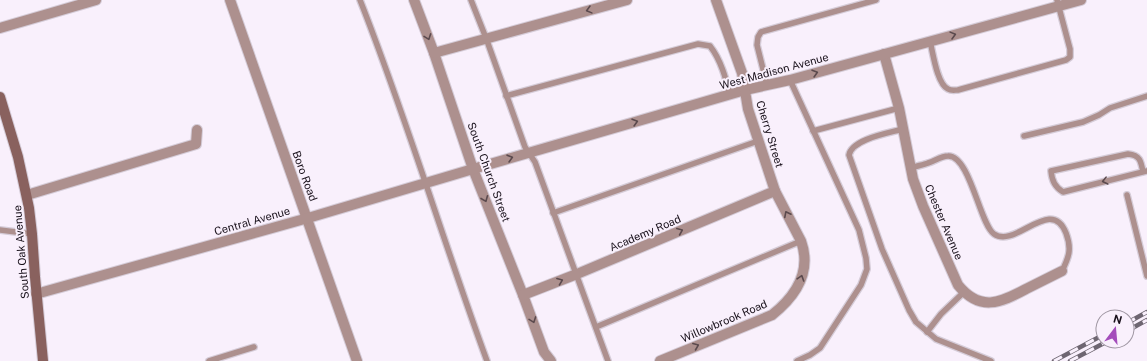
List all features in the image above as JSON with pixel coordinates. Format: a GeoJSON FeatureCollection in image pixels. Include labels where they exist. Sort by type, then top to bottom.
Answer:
{"type":"FeatureCollection","features":[{"type":"Feature","properties":{"kind":"main road","name":"South Oak Avenue"},"geometry":{"type":"LineString","coordinates":[[0,97],[18,157],[27,195],[32,234],[43,361]]}},
{"type":"Feature","properties":{"kind":"street"},"geometry":{"type":"LineString","coordinates":[[0,28],[96,0]]}},
{"type":"Feature","properties":{"kind":"street","name":"Boro Road"},"geometry":{"type":"LineString","coordinates":[[230,0],[308,218],[357,361]]}},
{"type":"Feature","properties":{"kind":"street","name":"South Church Street"},"geometry":{"type":"LineString","coordinates":[[414,0],[434,53],[473,169],[544,352],[551,361]]}},
{"type":"Feature","properties":{"kind":"street"},"geometry":{"type":"LineString","coordinates":[[434,53],[627,0]]}},
{"type":"Feature","properties":{"kind":"street","name":"Cherry Street"},"geometry":{"type":"LineString","coordinates":[[716,0],[742,72],[748,109],[775,191],[802,245]]}},
{"type":"Feature","properties":{"kind":"street","name":"West Madison Avenue"},"geometry":{"type":"LineString","coordinates":[[473,169],[745,90],[790,80],[884,54],[1058,3],[1081,0]]}},
{"type":"Feature","properties":{"kind":"street","name":"Chester Avenue"},"geometry":{"type":"LineString","coordinates":[[884,54],[899,108],[913,179],[923,206],[958,285],[970,297],[980,302],[1000,302],[1062,271]]}},
{"type":"Feature","properties":{"kind":"street"},"geometry":{"type":"LineString","coordinates":[[27,195],[196,144],[197,130]]}},
{"type":"Feature","properties":{"kind":"street","name":"Central Avenue"},"geometry":{"type":"LineString","coordinates":[[36,294],[308,218],[473,169]]}},
{"type":"Feature","properties":{"kind":"street","name":"Academy Road"},"geometry":{"type":"LineString","coordinates":[[523,295],[775,191]]}},
{"type":"Feature","properties":{"kind":"street","name":"Willowbrook Road"},"geometry":{"type":"LineString","coordinates":[[660,361],[772,315],[781,308],[796,290],[802,278],[804,261],[802,245]]}},
{"type":"Feature","properties":{"kind":"lane"},"geometry":{"type":"LineString","coordinates":[[360,0],[381,54],[487,361]]}},
{"type":"Feature","properties":{"kind":"lane"},"geometry":{"type":"LineString","coordinates":[[470,0],[486,38],[525,146],[535,162],[608,361]]}},
{"type":"Feature","properties":{"kind":"lane"},"geometry":{"type":"LineString","coordinates":[[767,85],[757,45],[758,38],[762,32],[876,0]]}},
{"type":"Feature","properties":{"kind":"lane"},"geometry":{"type":"LineString","coordinates":[[930,41],[940,81],[948,89],[958,90],[1066,60],[1070,57],[1070,49],[1058,3]]}},
{"type":"Feature","properties":{"kind":"lane"},"geometry":{"type":"LineString","coordinates":[[506,96],[698,44],[710,46],[714,52],[726,80],[730,95]]}},
{"type":"Feature","properties":{"kind":"lane"},"geometry":{"type":"LineString","coordinates":[[790,80],[859,230],[866,258],[867,269],[861,285],[820,348],[810,355],[796,361]]}},
{"type":"Feature","properties":{"kind":"lane"},"geometry":{"type":"LineString","coordinates":[[1024,136],[1083,122],[1110,108],[1147,96]]}},
{"type":"Feature","properties":{"kind":"lane"},"geometry":{"type":"LineString","coordinates":[[813,132],[899,108]]}},
{"type":"Feature","properties":{"kind":"lane"},"geometry":{"type":"LineString","coordinates":[[903,129],[862,142],[853,147],[849,155],[882,249],[909,310],[916,322],[936,339],[991,361]]}},
{"type":"Feature","properties":{"kind":"lane"},"geometry":{"type":"LineString","coordinates":[[553,213],[758,141]]}},
{"type":"Feature","properties":{"kind":"lane"},"geometry":{"type":"LineString","coordinates":[[1128,154],[1135,154],[1140,159],[1145,171],[1063,192],[1057,188],[1052,179],[1051,172],[1128,154]]}},
{"type":"Feature","properties":{"kind":"lane"},"geometry":{"type":"LineString","coordinates":[[911,168],[945,156],[949,155],[954,157],[962,165],[990,229],[994,234],[999,236],[1006,237],[1014,235],[1046,219],[1052,219],[1057,222],[1066,232],[1069,245],[1069,254],[1062,271]]}},
{"type":"Feature","properties":{"kind":"lane"},"geometry":{"type":"LineString","coordinates":[[1127,195],[1147,276]]}},
{"type":"Feature","properties":{"kind":"lane"},"geometry":{"type":"LineString","coordinates":[[0,230],[32,234]]}},
{"type":"Feature","properties":{"kind":"lane"},"geometry":{"type":"LineString","coordinates":[[596,327],[802,245]]}},
{"type":"Feature","properties":{"kind":"lane"},"geometry":{"type":"LineString","coordinates":[[927,332],[941,314],[964,292]]}},
{"type":"Feature","properties":{"kind":"lane"},"geometry":{"type":"LineString","coordinates":[[209,361],[254,347]]}},
{"type":"Feature","properties":{"kind":"railway"},"geometry":{"type":"LineString","coordinates":[[1135,319],[1147,312]]}},
{"type":"Feature","properties":{"kind":"railway"},"geometry":{"type":"LineString","coordinates":[[1135,327],[1147,320]]}},
{"type":"Feature","properties":{"kind":"railway"},"geometry":{"type":"LineString","coordinates":[[1054,361],[1095,339]]}},
{"type":"Feature","properties":{"kind":"railway"},"geometry":{"type":"LineString","coordinates":[[1070,361],[1095,348]]}}]}
